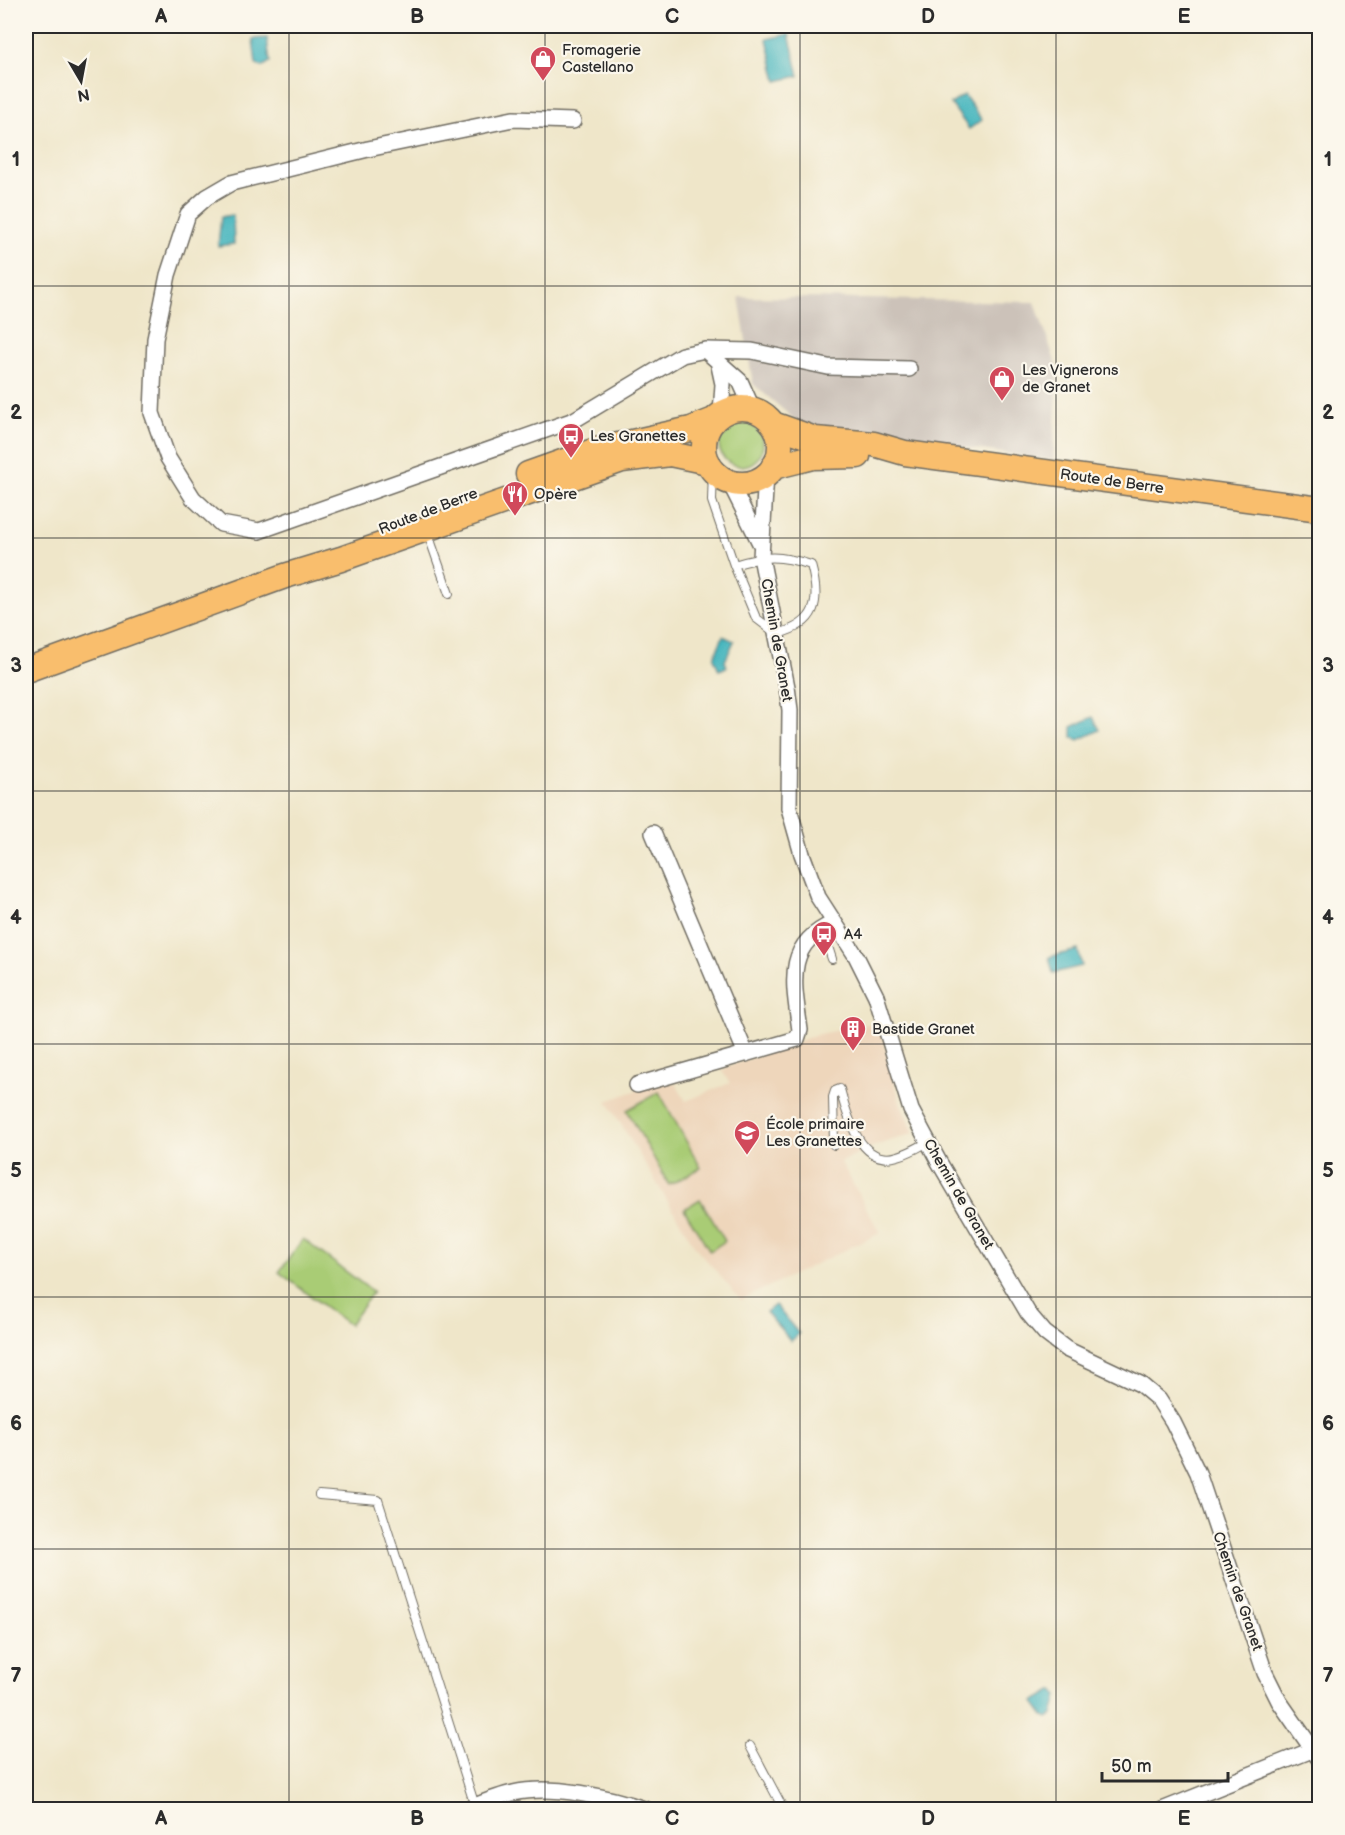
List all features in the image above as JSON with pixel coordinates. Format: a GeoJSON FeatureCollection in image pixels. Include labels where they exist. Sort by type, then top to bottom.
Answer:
{"type":"FeatureCollection","features":[{"type":"Feature","properties":{"kind":"main road"},"geometry":{"type":"LineString","coordinates":[[742,408],[753,410],[772,424],[780,445],[770,471],[748,483],[716,471],[705,454],[705,436],[717,417],[742,408]]}},
{"type":"Feature","properties":{"kind":"main road","name":"Route de Berre"},"geometry":{"type":"LineString","coordinates":[[285,576],[392,523],[537,475],[597,450],[691,429],[717,417]]}},
{"type":"Feature","properties":{"kind":"main road","name":"Route de Berre"},"geometry":{"type":"LineString","coordinates":[[772,424],[815,439],[874,444],[905,453],[1320,509]]}},
{"type":"Feature","properties":{"kind":"main road","name":"Route de Berre"},"geometry":{"type":"LineString","coordinates":[[770,471],[813,457],[880,457],[905,453]]}},
{"type":"Feature","properties":{"kind":"main road","name":"Route de Berre"},"geometry":{"type":"LineString","coordinates":[[26,670],[285,576],[341,559],[622,460],[670,454],[716,471]]}},
{"type":"Feature","properties":{"kind":"street"},"geometry":{"type":"LineString","coordinates":[[573,121],[513,119],[379,147],[231,183],[207,196],[188,214],[168,275],[155,339],[152,413],[168,458],[193,498],[221,524],[259,531],[574,420],[682,356],[705,350],[752,351],[828,368],[909,369]]}},
{"type":"Feature","properties":{"kind":"street"},"geometry":{"type":"LineString","coordinates":[[705,350],[740,381],[753,410]]}},
{"type":"Feature","properties":{"kind":"street"},"geometry":{"type":"LineString","coordinates":[[717,417],[723,384],[718,362]]}},
{"type":"Feature","properties":{"kind":"street","name":"Chemin de Granet"},"geometry":{"type":"LineString","coordinates":[[716,471],[761,550]]}},
{"type":"Feature","properties":{"kind":"street","name":"Chemin de Granet"},"geometry":{"type":"LineString","coordinates":[[770,471],[761,550],[790,710],[789,808],[802,855],[828,926],[856,956],[876,996],[906,1100],[1028,1313],[1045,1333],[1066,1349],[1140,1384],[1159,1401],[1173,1422],[1198,1473],[1265,1673],[1279,1701],[1316,1755]]}},
{"type":"Feature","properties":{"kind":"street"},"geometry":{"type":"LineString","coordinates":[[653,833],[746,1054]]}},
{"type":"Feature","properties":{"kind":"street"},"geometry":{"type":"LineString","coordinates":[[637,1085],[789,1042],[799,1035],[794,970],[802,946],[816,930],[828,926]]}},
{"type":"Feature","properties":{"kind":"street"},"geometry":{"type":"LineString","coordinates":[[1162,1809],[1316,1755]]}},
{"type":"Feature","properties":{"kind":"street"},"geometry":{"type":"LineString","coordinates":[[470,1808],[513,1792],[546,1790],[622,1801],[647,1809]]}},
{"type":"Feature","properties":{"kind":"lane"},"geometry":{"type":"LineString","coordinates":[[716,471],[712,501],[735,566],[756,618],[777,634],[793,630],[813,614],[818,589],[812,565],[761,550],[735,566]]}},
{"type":"Feature","properties":{"kind":"lane"},"geometry":{"type":"LineString","coordinates":[[449,594],[426,528],[426,522],[430,518],[497,494]]}},
{"type":"Feature","properties":{"kind":"lane"},"geometry":{"type":"LineString","coordinates":[[828,926],[832,959]]}},
{"type":"Feature","properties":{"kind":"lane"},"geometry":{"type":"LineString","coordinates":[[834,1145],[833,1098],[835,1091],[840,1089],[856,1135],[866,1149],[884,1157],[897,1157],[928,1142]]}},
{"type":"Feature","properties":{"kind":"lane"},"geometry":{"type":"LineString","coordinates":[[319,1495],[378,1500],[470,1808]]}},
{"type":"Feature","properties":{"kind":"lane"},"geometry":{"type":"LineString","coordinates":[[750,1746],[784,1809]]}},
{"type":"Feature","properties":{"kind":"shaded area"},"geometry":{"type":"Polygon","coordinates":[[[739,297],[1035,302],[1058,370],[1053,460],[800,424],[753,384],[739,297]]]}},
{"type":"Feature","properties":{"kind":"shaded area","name":"École primaire Les Granettes"},"geometry":{"type":"Polygon","coordinates":[[[879,1022],[899,1100],[914,1133],[866,1149],[841,1162],[880,1233],[741,1300],[696,1248],[607,1101],[660,1082],[676,1084],[686,1101],[730,1083],[722,1071],[727,1067],[819,1034],[879,1022]]]}},
{"type":"Feature","properties":{"kind":"green space"},"geometry":{"type":"Polygon","coordinates":[[[741,422],[757,428],[763,444],[757,460],[741,466],[725,460],[719,444],[725,428],[741,422]]]}},
{"type":"Feature","properties":{"kind":"green space"},"geometry":{"type":"Polygon","coordinates":[[[659,1092],[701,1168],[669,1185],[627,1110],[659,1092]]]}},
{"type":"Feature","properties":{"kind":"green space"},"geometry":{"type":"Polygon","coordinates":[[[700,1199],[725,1241],[710,1251],[684,1209],[700,1199]]]}},
{"type":"Feature","properties":{"kind":"green space"},"geometry":{"type":"Polygon","coordinates":[[[303,1239],[373,1292],[349,1325],[279,1272],[303,1239]]]}},
{"type":"Feature","properties":{"kind":"water"},"geometry":{"type":"Polygon","coordinates":[[[789,34],[799,76],[777,81],[767,39],[789,34]]]}},
{"type":"Feature","properties":{"kind":"water"},"geometry":{"type":"Polygon","coordinates":[[[267,38],[270,62],[262,67],[256,64],[253,39],[267,38]]]}},
{"type":"Feature","properties":{"kind":"water"},"geometry":{"type":"Polygon","coordinates":[[[964,95],[982,120],[969,129],[951,104],[964,95]]]}},
{"type":"Feature","properties":{"kind":"water"},"geometry":{"type":"Polygon","coordinates":[[[233,215],[234,244],[218,246],[221,217],[233,215]]]}},
{"type":"Feature","properties":{"kind":"water"},"geometry":{"type":"Polygon","coordinates":[[[723,636],[734,641],[725,661],[727,667],[719,670],[714,658],[723,636]]]}},
{"type":"Feature","properties":{"kind":"water"},"geometry":{"type":"Polygon","coordinates":[[[1093,717],[1100,730],[1079,740],[1072,737],[1072,727],[1093,717]]]}},
{"type":"Feature","properties":{"kind":"water"},"geometry":{"type":"Polygon","coordinates":[[[1078,950],[1082,966],[1053,973],[1049,957],[1078,950]]]}},
{"type":"Feature","properties":{"kind":"water"},"geometry":{"type":"Polygon","coordinates":[[[775,1305],[799,1334],[791,1341],[766,1312],[775,1305]]]}},
{"type":"Feature","properties":{"kind":"water"},"geometry":{"type":"Polygon","coordinates":[[[1054,1690],[1058,1696],[1053,1715],[1048,1718],[1034,1702],[1054,1690]]]}},
{"type":"Feature","properties":{"kind":"place","name":"Fromagerie Castellano"},"geometry":{"type":"Point","coordinates":[543,82]}},
{"type":"Feature","properties":{"kind":"place","name":"Les Vignerons de Granet"},"geometry":{"type":"Point","coordinates":[1002,402]}},
{"type":"Feature","properties":{"kind":"place","name":"Les Granettes"},"geometry":{"type":"Point","coordinates":[571,459]}},
{"type":"Feature","properties":{"kind":"place","name":"Opère"},"geometry":{"type":"Point","coordinates":[515,517]}},
{"type":"Feature","properties":{"kind":"place","name":"A4"},"geometry":{"type":"Point","coordinates":[824,957]}},
{"type":"Feature","properties":{"kind":"place","name":"Bastide Granet"},"geometry":{"type":"Point","coordinates":[853,1052]}},
{"type":"Feature","properties":{"kind":"place","name":"École primaire Les Granettes"},"geometry":{"type":"Point","coordinates":[747,1156]}}]}
